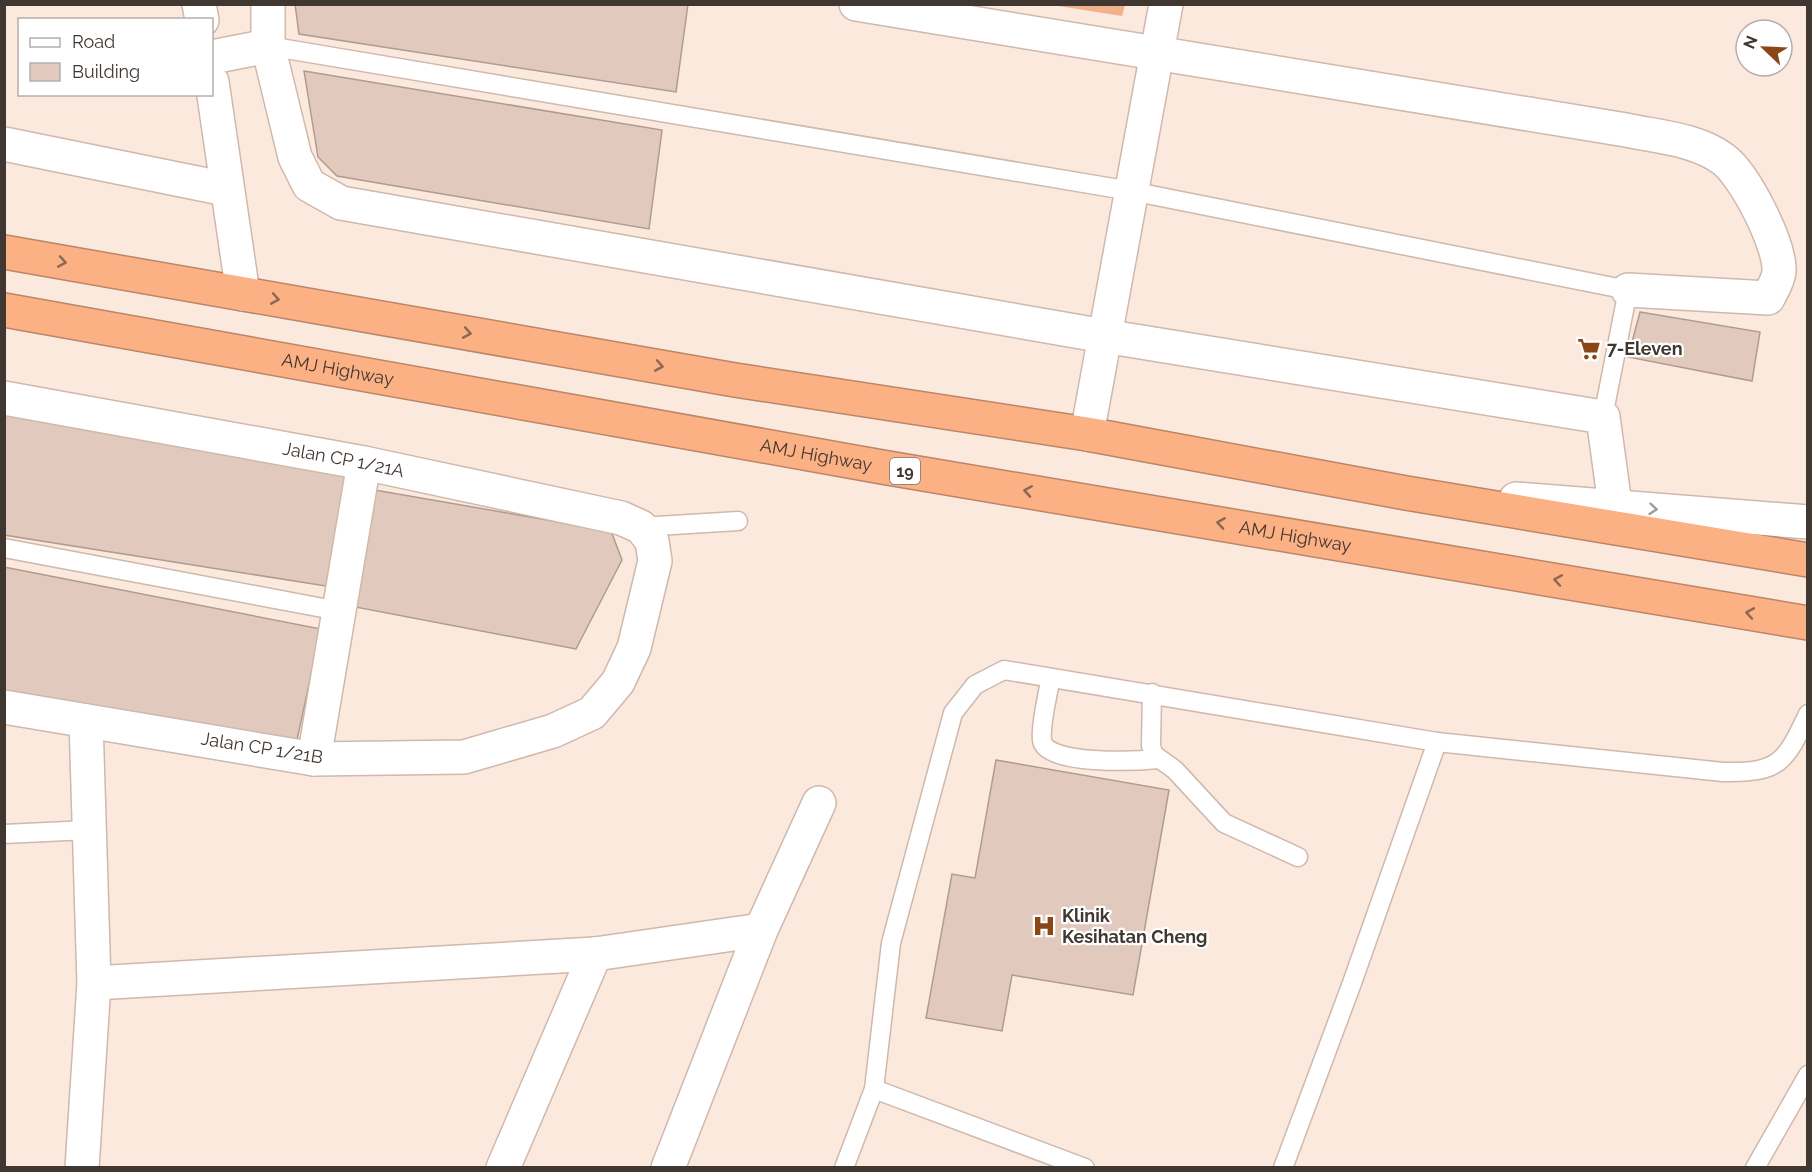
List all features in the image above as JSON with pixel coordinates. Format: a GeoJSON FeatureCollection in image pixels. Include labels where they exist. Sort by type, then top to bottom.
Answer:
{"type":"FeatureCollection","features":[{"type":"Feature","properties":{"kind":"highway"},"geometry":{"type":"LineString","coordinates":[[4,252],[724,378],[1087,434],[1406,493],[1808,560]]}},
{"type":"Feature","properties":{"kind":"highway","name":"AMJ Highway"},"geometry":{"type":"LineString","coordinates":[[4,310],[860,463],[1808,623]]}},
{"type":"Feature","properties":{"kind":"street"},"geometry":{"type":"LineString","coordinates":[[268,4],[268,46],[300,166],[309,185],[341,203],[1104,336],[1604,417],[1615,505]]}},
{"type":"Feature","properties":{"kind":"street"},"geometry":{"type":"LineString","coordinates":[[856,4],[1626,130],[1691,143],[1724,159],[1744,183],[1777,251],[1779,274],[1768,298],[1628,291]]}},
{"type":"Feature","properties":{"kind":"street"},"geometry":{"type":"LineString","coordinates":[[1087,434],[1166,4]]}},
{"type":"Feature","properties":{"kind":"street"},"geometry":{"type":"LineString","coordinates":[[213,57],[268,46]]}},
{"type":"Feature","properties":{"kind":"street"},"geometry":{"type":"LineString","coordinates":[[213,90],[243,294]]}},
{"type":"Feature","properties":{"kind":"street"},"geometry":{"type":"LineString","coordinates":[[4,144],[226,189]]}},
{"type":"Feature","properties":{"kind":"street","name":"Jalan CP 1/21A"},"geometry":{"type":"LineString","coordinates":[[4,398],[364,463],[621,518],[641,527]]}},
{"type":"Feature","properties":{"kind":"street"},"geometry":{"type":"LineString","coordinates":[[314,759],[364,463]]}},
{"type":"Feature","properties":{"kind":"street"},"geometry":{"type":"LineString","coordinates":[[1406,493],[1615,505],[1808,522]]}},
{"type":"Feature","properties":{"kind":"street","name":"Jalan CP 1/21B"},"geometry":{"type":"LineString","coordinates":[[4,707],[314,759],[464,757],[553,730],[592,713],[618,682],[634,648],[655,561],[652,541],[641,527]]}},
{"type":"Feature","properties":{"kind":"street"},"geometry":{"type":"LineString","coordinates":[[82,1167],[94,983],[86,720]]}},
{"type":"Feature","properties":{"kind":"street"},"geometry":{"type":"LineString","coordinates":[[668,1167],[761,930],[819,802]]}},
{"type":"Feature","properties":{"kind":"street"},"geometry":{"type":"LineString","coordinates":[[94,983],[595,954],[761,930]]}},
{"type":"Feature","properties":{"kind":"street"},"geometry":{"type":"LineString","coordinates":[[503,1167],[595,954]]}},
{"type":"Feature","properties":{"kind":"lane"},"geometry":{"type":"LineString","coordinates":[[268,46],[1131,191],[1628,291],[1604,417]]}},
{"type":"Feature","properties":{"kind":"lane"},"geometry":{"type":"LineString","coordinates":[[641,527],[738,520]]}},
{"type":"Feature","properties":{"kind":"lane"},"geometry":{"type":"LineString","coordinates":[[4,548],[339,611]]}},
{"type":"Feature","properties":{"kind":"lane"},"geometry":{"type":"LineString","coordinates":[[844,1167],[874,1089],[891,943],[953,713],[975,685],[1004,670],[1050,680],[1152,693],[1437,742],[1723,772],[1755,772],[1776,765],[1793,745],[1808,714]]}},
{"type":"Feature","properties":{"kind":"lane"},"geometry":{"type":"LineString","coordinates":[[1050,680],[1042,740],[1046,750],[1056,756],[1120,762],[1159,759]]}},
{"type":"Feature","properties":{"kind":"lane"},"geometry":{"type":"LineString","coordinates":[[1152,693],[1151,745],[1153,754],[1174,770],[1224,823],[1298,857]]}},
{"type":"Feature","properties":{"kind":"lane"},"geometry":{"type":"LineString","coordinates":[[1283,1167],[1352,983],[1437,742]]}},
{"type":"Feature","properties":{"kind":"lane"},"geometry":{"type":"LineString","coordinates":[[4,834],[88,830]]}},
{"type":"Feature","properties":{"kind":"lane"},"geometry":{"type":"LineString","coordinates":[[1755,1167],[1808,1075]]}},
{"type":"Feature","properties":{"kind":"lane"},"geometry":{"type":"LineString","coordinates":[[874,1089],[1059,1163],[1085,1167]]}},
{"type":"Feature","properties":{"kind":"shaded area"},"geometry":{"type":"Polygon","coordinates":[[[1125,4],[1122,16],[1052,5],[1125,4]]]}},
{"type":"Feature","properties":{"kind":"building"},"geometry":{"type":"Polygon","coordinates":[[[295,4],[688,4],[676,92],[299,34],[295,4]]]}},
{"type":"Feature","properties":{"kind":"building"},"geometry":{"type":"Polygon","coordinates":[[[304,71],[662,130],[649,229],[337,176],[318,157],[304,71]]]}},
{"type":"Feature","properties":{"kind":"building"},"geometry":{"type":"Polygon","coordinates":[[[1640,312],[1760,332],[1752,381],[1628,357],[1640,312]]]}},
{"type":"Feature","properties":{"kind":"building"},"geometry":{"type":"Polygon","coordinates":[[[4,408],[348,475],[332,587],[4,535],[4,408]]]}},
{"type":"Feature","properties":{"kind":"building"},"geometry":{"type":"Polygon","coordinates":[[[369,489],[611,531],[622,560],[576,649],[350,606],[369,489]]]}},
{"type":"Feature","properties":{"kind":"building"},"geometry":{"type":"Polygon","coordinates":[[[4,567],[321,629],[297,740],[4,693],[4,567]]]}},
{"type":"Feature","properties":{"kind":"building","name":"Klinik Kesihatan Cheng"},"geometry":{"type":"Polygon","coordinates":[[[996,760],[1169,790],[1133,995],[1012,975],[1002,1031],[926,1018],[952,874],[975,878],[996,760]]]}},
{"type":"Feature","properties":{"kind":"place","name":"7-Eleven"},"geometry":{"type":"Point","coordinates":[1589,349]}},
{"type":"Feature","properties":{"kind":"place","name":"Klinik Kesihatan Cheng"},"geometry":{"type":"Point","coordinates":[1044,926]}}]}
